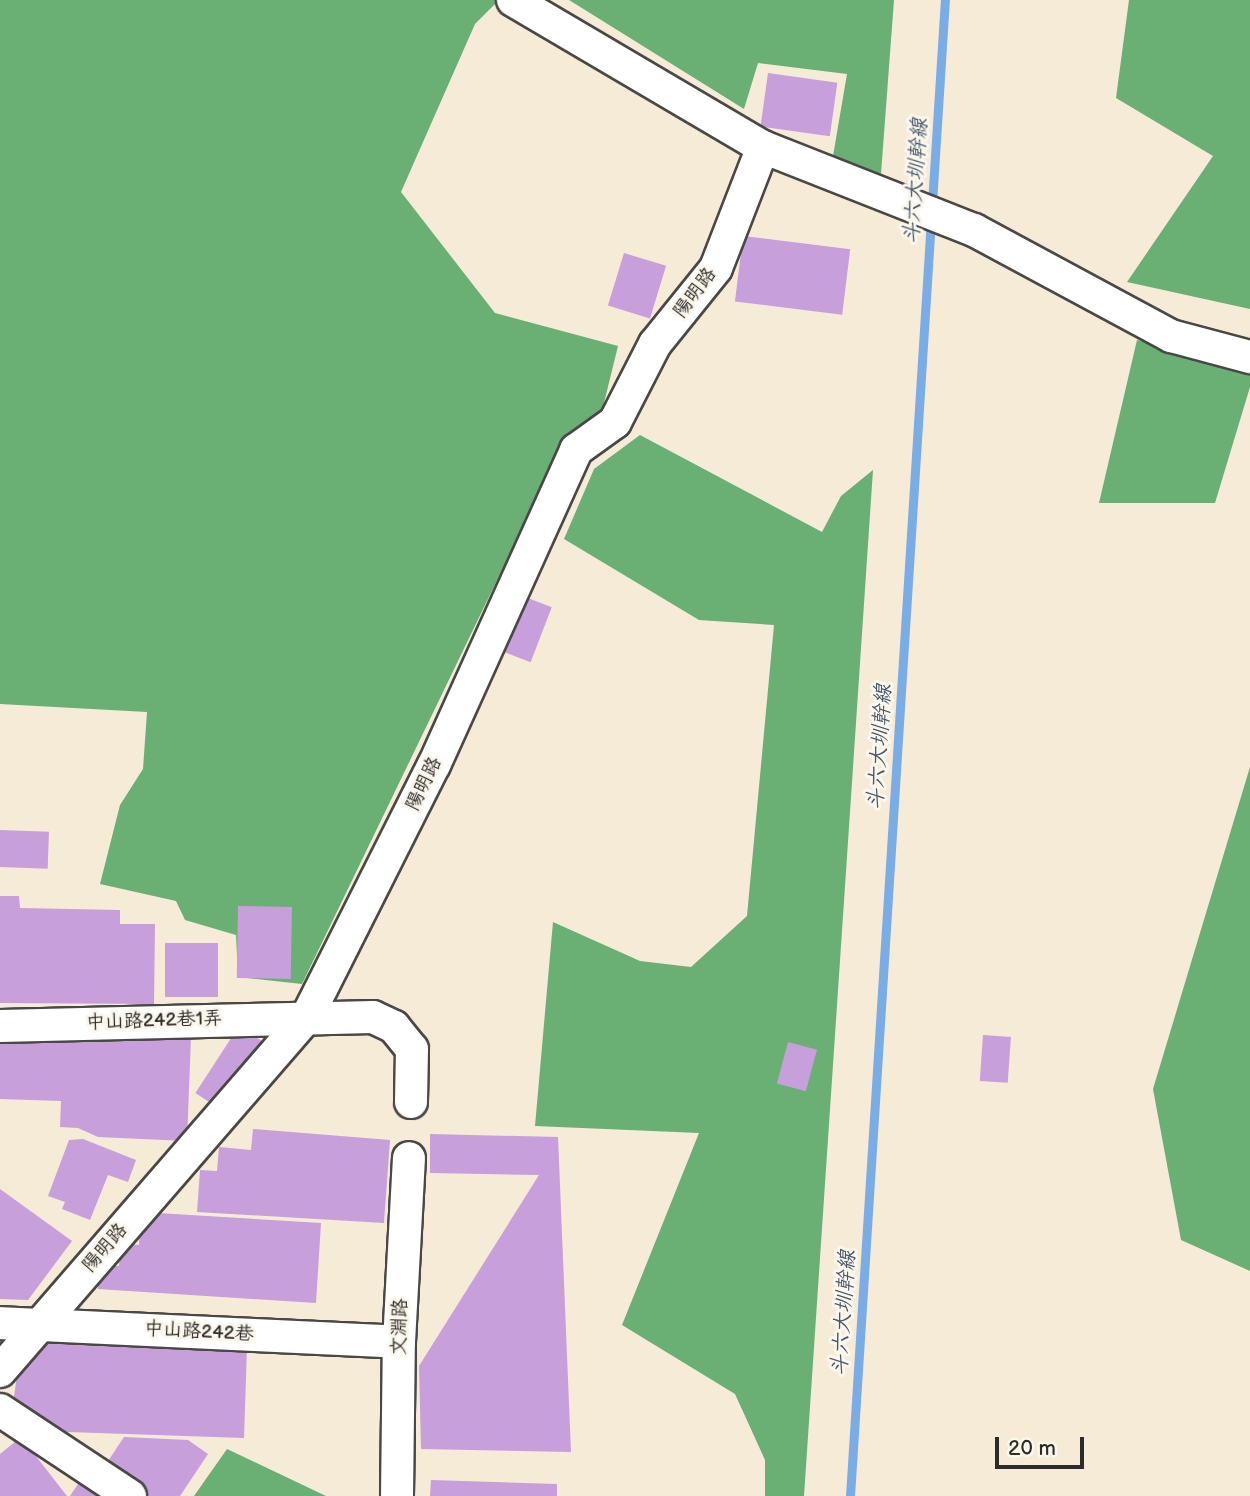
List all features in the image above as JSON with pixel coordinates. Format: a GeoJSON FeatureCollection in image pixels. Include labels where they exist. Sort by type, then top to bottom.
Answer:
{"type":"FeatureCollection","features":[{"type":"Feature","properties":{"kind":"street"},"geometry":{"type":"LineString","coordinates":[[513,0],[763,147],[907,201],[974,230],[1171,336],[1250,357]]}},
{"type":"Feature","properties":{"kind":"street","name":"陽明路"},"geometry":{"type":"LineString","coordinates":[[0,1371],[307,1017],[434,765],[576,450],[615,422],[655,344],[716,268],[763,147]]}},
{"type":"Feature","properties":{"kind":"street","name":"中山路242巷1弄"},"geometry":{"type":"LineString","coordinates":[[0,1026],[373,1017],[394,1027],[412,1049],[411,1102]]}},
{"type":"Feature","properties":{"kind":"street","name":"文淵路"},"geometry":{"type":"LineString","coordinates":[[397,1496],[399,1342],[409,1158]]}},
{"type":"Feature","properties":{"kind":"street","name":"中山路242巷"},"geometry":{"type":"LineString","coordinates":[[0,1323],[399,1342]]}},
{"type":"Feature","properties":{"kind":"street"},"geometry":{"type":"LineString","coordinates":[[0,1410],[130,1496]]}},
{"type":"Feature","properties":{"kind":"green space"},"geometry":{"type":"Polygon","coordinates":[[[0,0],[499,0],[475,24],[401,192],[495,313],[618,346],[603,407],[557,456],[302,984],[238,977],[236,935],[185,920],[176,901],[100,884],[120,805],[143,769],[147,712],[0,704],[0,0]]]}},
{"type":"Feature","properties":{"kind":"green space"},"geometry":{"type":"Polygon","coordinates":[[[569,0],[894,0],[881,174],[833,156],[847,74],[758,63],[744,109],[569,0]]]}},
{"type":"Feature","properties":{"kind":"green space"},"geometry":{"type":"Polygon","coordinates":[[[1129,0],[1250,0],[1250,309],[1127,282],[1213,156],[1116,98],[1129,0]]]}},
{"type":"Feature","properties":{"kind":"green space"},"geometry":{"type":"Polygon","coordinates":[[[1137,340],[1250,370],[1250,387],[1215,503],[1099,503],[1137,340]]]}},
{"type":"Feature","properties":{"kind":"green space"},"geometry":{"type":"Polygon","coordinates":[[[640,435],[822,532],[841,496],[873,470],[804,1496],[765,1496],[765,1460],[735,1394],[622,1325],[699,1133],[535,1126],[553,922],[640,961],[691,967],[747,916],[774,625],[699,620],[564,539],[594,469],[640,435]]]}},
{"type":"Feature","properties":{"kind":"green space"},"geometry":{"type":"Polygon","coordinates":[[[1250,767],[1250,1271],[1181,1240],[1153,1089],[1250,767]]]}},
{"type":"Feature","properties":{"kind":"green space"},"geometry":{"type":"Polygon","coordinates":[[[227,1449],[326,1496],[194,1496],[227,1449]]]}},
{"type":"Feature","properties":{"kind":"building"},"geometry":{"type":"Polygon","coordinates":[[[768,73],[837,83],[830,136],[760,126],[768,73]]]}},
{"type":"Feature","properties":{"kind":"building"},"geometry":{"type":"Polygon","coordinates":[[[743,236],[850,249],[842,315],[735,302],[743,236]]]}},
{"type":"Feature","properties":{"kind":"building"},"geometry":{"type":"Polygon","coordinates":[[[624,253],[666,266],[650,318],[608,306],[624,253]]]}},
{"type":"Feature","properties":{"kind":"building"},"geometry":{"type":"Polygon","coordinates":[[[520,595],[552,607],[531,662],[499,650],[520,595]]]}},
{"type":"Feature","properties":{"kind":"building"},"geometry":{"type":"Polygon","coordinates":[[[0,830],[49,832],[48,869],[0,867],[0,830]]]}},
{"type":"Feature","properties":{"kind":"building"},"geometry":{"type":"Polygon","coordinates":[[[0,896],[19,896],[20,908],[120,910],[120,924],[155,924],[154,1004],[0,1003],[0,896]]]}},
{"type":"Feature","properties":{"kind":"building"},"geometry":{"type":"Polygon","coordinates":[[[238,906],[292,907],[291,979],[237,978],[238,906]]]}},
{"type":"Feature","properties":{"kind":"building"},"geometry":{"type":"Polygon","coordinates":[[[165,943],[218,943],[218,997],[165,997],[165,943]]]}},
{"type":"Feature","properties":{"kind":"building"},"geometry":{"type":"Polygon","coordinates":[[[239,1026],[265,1043],[221,1110],[195,1093],[239,1026]]]}},
{"type":"Feature","properties":{"kind":"building"},"geometry":{"type":"Polygon","coordinates":[[[983,1035],[1011,1037],[1008,1083],[980,1081],[983,1035]]]}},
{"type":"Feature","properties":{"kind":"building"},"geometry":{"type":"Polygon","coordinates":[[[191,1037],[187,1141],[98,1137],[78,1128],[60,1127],[61,1101],[0,1099],[0,1038],[191,1037]]]}},
{"type":"Feature","properties":{"kind":"building"},"geometry":{"type":"Polygon","coordinates":[[[788,1042],[817,1050],[806,1091],[777,1084],[788,1042]]]}},
{"type":"Feature","properties":{"kind":"building"},"geometry":{"type":"Polygon","coordinates":[[[253,1129],[390,1140],[384,1223],[197,1212],[200,1170],[217,1171],[219,1147],[251,1150],[253,1129]]]}},
{"type":"Feature","properties":{"kind":"building"},"geometry":{"type":"Polygon","coordinates":[[[430,1134],[558,1137],[571,1452],[421,1449],[419,1366],[539,1175],[430,1173],[430,1134]]]}},
{"type":"Feature","properties":{"kind":"building"},"geometry":{"type":"Polygon","coordinates":[[[83,1139],[136,1160],[128,1182],[108,1175],[90,1220],[62,1209],[65,1202],[48,1196],[69,1140],[83,1139]]]}},
{"type":"Feature","properties":{"kind":"building"},"geometry":{"type":"Polygon","coordinates":[[[0,1189],[72,1241],[28,1300],[0,1299],[0,1189]]]}},
{"type":"Feature","properties":{"kind":"building"},"geometry":{"type":"Polygon","coordinates":[[[141,1212],[321,1223],[316,1303],[98,1289],[100,1264],[119,1266],[121,1243],[139,1245],[141,1212]]]}},
{"type":"Feature","properties":{"kind":"building"},"geometry":{"type":"Polygon","coordinates":[[[41,1340],[247,1347],[244,1438],[39,1431],[12,1410],[19,1362],[41,1340]]]}},
{"type":"Feature","properties":{"kind":"building"},"geometry":{"type":"Polygon","coordinates":[[[21,1437],[67,1496],[0,1496],[0,1454],[21,1437]]]}},
{"type":"Feature","properties":{"kind":"building"},"geometry":{"type":"Polygon","coordinates":[[[124,1437],[188,1440],[208,1454],[180,1496],[141,1496],[102,1470],[124,1437]]]}},
{"type":"Feature","properties":{"kind":"building"},"geometry":{"type":"Polygon","coordinates":[[[82,1478],[109,1496],[70,1496],[82,1478]]]}},
{"type":"Feature","properties":{"kind":"building"},"geometry":{"type":"Polygon","coordinates":[[[431,1480],[557,1484],[557,1496],[430,1496],[431,1480]]]}},
{"type":"Feature","properties":{"kind":"waterway","name":"斗六大圳幹線"},"geometry":{"type":"LineString","coordinates":[[850,1496],[945,0]]}}]}
